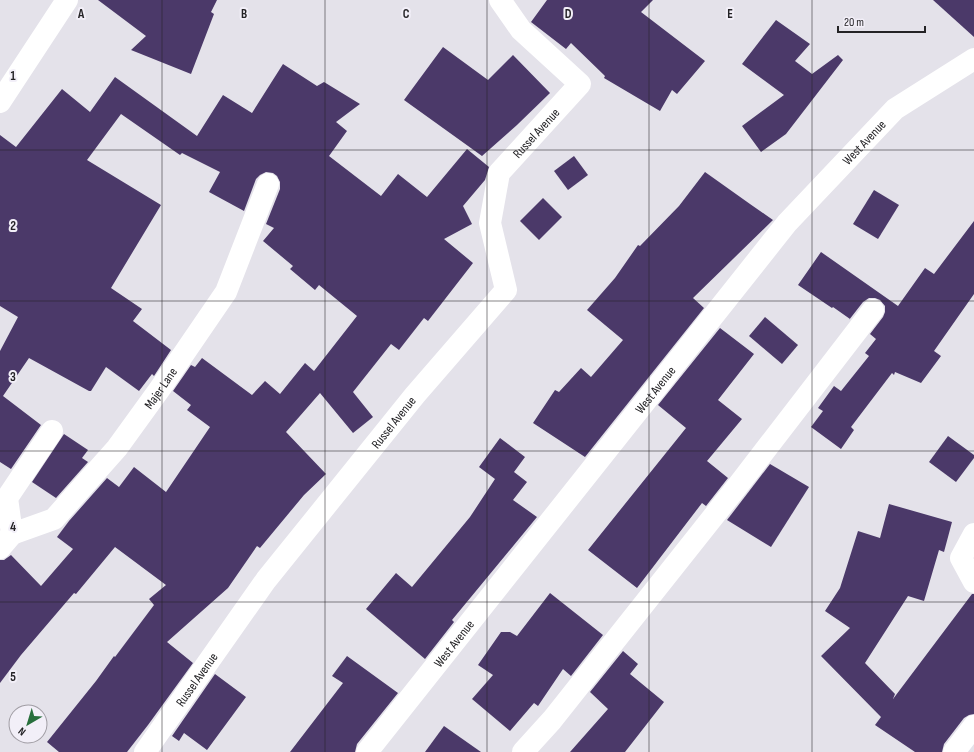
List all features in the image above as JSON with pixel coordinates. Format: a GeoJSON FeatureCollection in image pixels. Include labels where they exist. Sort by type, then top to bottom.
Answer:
{"type":"FeatureCollection","features":[{"type":"Feature","properties":{"kind":"street"},"geometry":{"type":"LineString","coordinates":[[0,102],[67,0]]}},
{"type":"Feature","properties":{"kind":"street","name":"Russel Avenue"},"geometry":{"type":"LineString","coordinates":[[145,752],[266,580],[415,395],[506,290],[490,223],[499,173],[580,84],[521,30],[500,0]]}},
{"type":"Feature","properties":{"kind":"street","name":"West Avenue"},"geometry":{"type":"LineString","coordinates":[[367,752],[787,223],[895,109],[974,59]]}},
{"type":"Feature","properties":{"kind":"street","name":"Majer Lane"},"geometry":{"type":"LineString","coordinates":[[6,541],[54,519],[117,448],[145,410],[226,292],[268,184]]}},
{"type":"Feature","properties":{"kind":"street"},"geometry":{"type":"LineString","coordinates":[[523,752],[552,720],[736,488],[874,310]]}},
{"type":"Feature","properties":{"kind":"street"},"geometry":{"type":"LineString","coordinates":[[6,541],[7,498],[52,431]]}},
{"type":"Feature","properties":{"kind":"street"},"geometry":{"type":"LineString","coordinates":[[974,534],[961,558],[974,582]]}},
{"type":"Feature","properties":{"kind":"street"},"geometry":{"type":"LineString","coordinates":[[954,752],[974,726]]}},
{"type":"Feature","properties":{"kind":"building"},"geometry":{"type":"Polygon","coordinates":[[[98,0],[217,0],[211,12],[214,14],[191,74],[131,50],[146,36],[98,0]]]}},
{"type":"Feature","properties":{"kind":"building"},"geometry":{"type":"Polygon","coordinates":[[[547,0],[653,0],[641,12],[705,61],[677,94],[672,90],[660,111],[604,78],[605,76],[571,43],[566,49],[531,22],[547,0]]]}},
{"type":"Feature","properties":{"kind":"building"},"geometry":{"type":"Polygon","coordinates":[[[933,0],[974,0],[974,37],[933,0]]]}},
{"type":"Feature","properties":{"kind":"building"},"geometry":{"type":"Polygon","coordinates":[[[776,20],[810,44],[795,61],[812,74],[838,55],[843,60],[786,134],[761,152],[742,126],[784,95],[742,64],[776,20]]]}},
{"type":"Feature","properties":{"kind":"building"},"geometry":{"type":"Polygon","coordinates":[[[443,47],[488,80],[513,55],[550,93],[482,156],[404,100],[443,47]]]}},
{"type":"Feature","properties":{"kind":"building"},"geometry":{"type":"Polygon","coordinates":[[[283,64],[317,86],[324,82],[360,104],[336,122],[347,131],[329,156],[381,196],[398,174],[427,197],[467,149],[489,167],[485,180],[463,206],[472,224],[444,239],[473,263],[428,321],[424,318],[399,350],[391,344],[353,392],[373,417],[353,433],[320,393],[286,432],[326,474],[304,495],[260,548],[257,546],[228,588],[167,642],[193,663],[127,752],[59,752],[48,743],[48,741],[114,656],[115,657],[154,605],[149,599],[166,585],[115,547],[76,594],[74,593],[21,655],[0,683],[0,560],[4,560],[11,555],[41,586],[73,549],[57,537],[107,478],[119,487],[134,467],[166,492],[210,427],[187,410],[191,405],[173,391],[191,365],[195,367],[202,358],[252,395],[265,381],[280,394],[305,363],[314,371],[357,316],[319,285],[315,290],[290,269],[293,266],[263,241],[274,228],[266,224],[280,189],[280,182],[277,176],[273,173],[266,172],[256,179],[244,211],[209,192],[220,172],[182,153],[180,155],[121,114],[87,160],[161,205],[111,288],[142,309],[133,321],[171,350],[154,376],[152,374],[139,391],[106,367],[91,391],[89,391],[29,358],[3,396],[41,425],[11,469],[0,462],[0,351],[18,317],[0,306],[0,135],[16,147],[62,89],[90,112],[115,77],[197,136],[223,95],[252,113],[283,64]]]}},
{"type":"Feature","properties":{"kind":"building"},"geometry":{"type":"Polygon","coordinates":[[[574,156],[588,175],[568,190],[554,171],[574,156]]]}},
{"type":"Feature","properties":{"kind":"building"},"geometry":{"type":"Polygon","coordinates":[[[705,172],[773,220],[693,298],[704,308],[585,457],[533,423],[555,390],[559,392],[581,368],[591,377],[623,340],[587,310],[615,278],[638,245],[640,246],[679,206],[705,172]]]}},
{"type":"Feature","properties":{"kind":"building"},"geometry":{"type":"Polygon","coordinates":[[[874,190],[899,205],[878,239],[853,224],[874,190]]]}},
{"type":"Feature","properties":{"kind":"building"},"geometry":{"type":"Polygon","coordinates":[[[543,198],[562,217],[539,240],[520,221],[543,198]]]}},
{"type":"Feature","properties":{"kind":"building"},"geometry":{"type":"Polygon","coordinates":[[[974,221],[974,294],[934,351],[941,356],[921,383],[895,372],[894,375],[892,373],[851,427],[854,430],[841,449],[811,427],[823,411],[818,408],[834,386],[841,391],[869,356],[865,353],[876,339],[870,334],[883,317],[885,306],[880,300],[869,298],[863,302],[850,319],[798,285],[821,252],[898,306],[925,268],[934,274],[974,221]]]}},
{"type":"Feature","properties":{"kind":"building"},"geometry":{"type":"Polygon","coordinates":[[[765,317],[798,345],[782,364],[749,336],[765,317]]]}},
{"type":"Feature","properties":{"kind":"building"},"geometry":{"type":"Polygon","coordinates":[[[720,328],[754,354],[718,400],[742,419],[707,461],[728,478],[706,506],[702,503],[637,588],[588,550],[686,428],[658,405],[720,328]]]}},
{"type":"Feature","properties":{"kind":"building"},"geometry":{"type":"Polygon","coordinates":[[[64,434],[88,450],[82,458],[88,462],[56,498],[32,482],[64,434]]]}},
{"type":"Feature","properties":{"kind":"building"},"geometry":{"type":"Polygon","coordinates":[[[948,436],[974,455],[974,458],[956,482],[929,462],[948,436]]]}},
{"type":"Feature","properties":{"kind":"building"},"geometry":{"type":"Polygon","coordinates":[[[500,438],[525,457],[514,472],[527,482],[513,500],[537,517],[452,620],[454,622],[425,659],[366,609],[396,573],[412,587],[470,517],[495,479],[479,467],[500,438]]]}},
{"type":"Feature","properties":{"kind":"building"},"geometry":{"type":"Polygon","coordinates":[[[770,464],[809,487],[771,547],[727,520],[770,464]]]}},
{"type":"Feature","properties":{"kind":"building"},"geometry":{"type":"Polygon","coordinates":[[[889,504],[952,522],[944,552],[939,550],[924,601],[908,596],[865,663],[895,694],[893,699],[972,594],[974,594],[974,714],[964,718],[944,744],[942,752],[915,752],[875,725],[881,717],[821,656],[850,628],[825,611],[840,588],[858,531],[880,538],[889,504]]]}},
{"type":"Feature","properties":{"kind":"building"},"geometry":{"type":"Polygon","coordinates":[[[550,593],[603,635],[571,676],[563,669],[538,706],[534,703],[510,731],[472,699],[493,675],[478,665],[501,632],[510,632],[517,636],[550,593]]]}},
{"type":"Feature","properties":{"kind":"building"},"geometry":{"type":"Polygon","coordinates":[[[623,651],[638,664],[630,674],[664,702],[625,752],[570,752],[608,709],[590,692],[623,651]]]}},
{"type":"Feature","properties":{"kind":"building"},"geometry":{"type":"Polygon","coordinates":[[[347,656],[398,693],[357,744],[355,752],[290,752],[343,683],[332,676],[347,656]]]}},
{"type":"Feature","properties":{"kind":"building"},"geometry":{"type":"Polygon","coordinates":[[[215,674],[246,697],[207,750],[184,733],[179,741],[172,736],[215,674]]]}},
{"type":"Feature","properties":{"kind":"building"},"geometry":{"type":"Polygon","coordinates":[[[444,726],[481,752],[425,752],[444,726]]]}}]}
